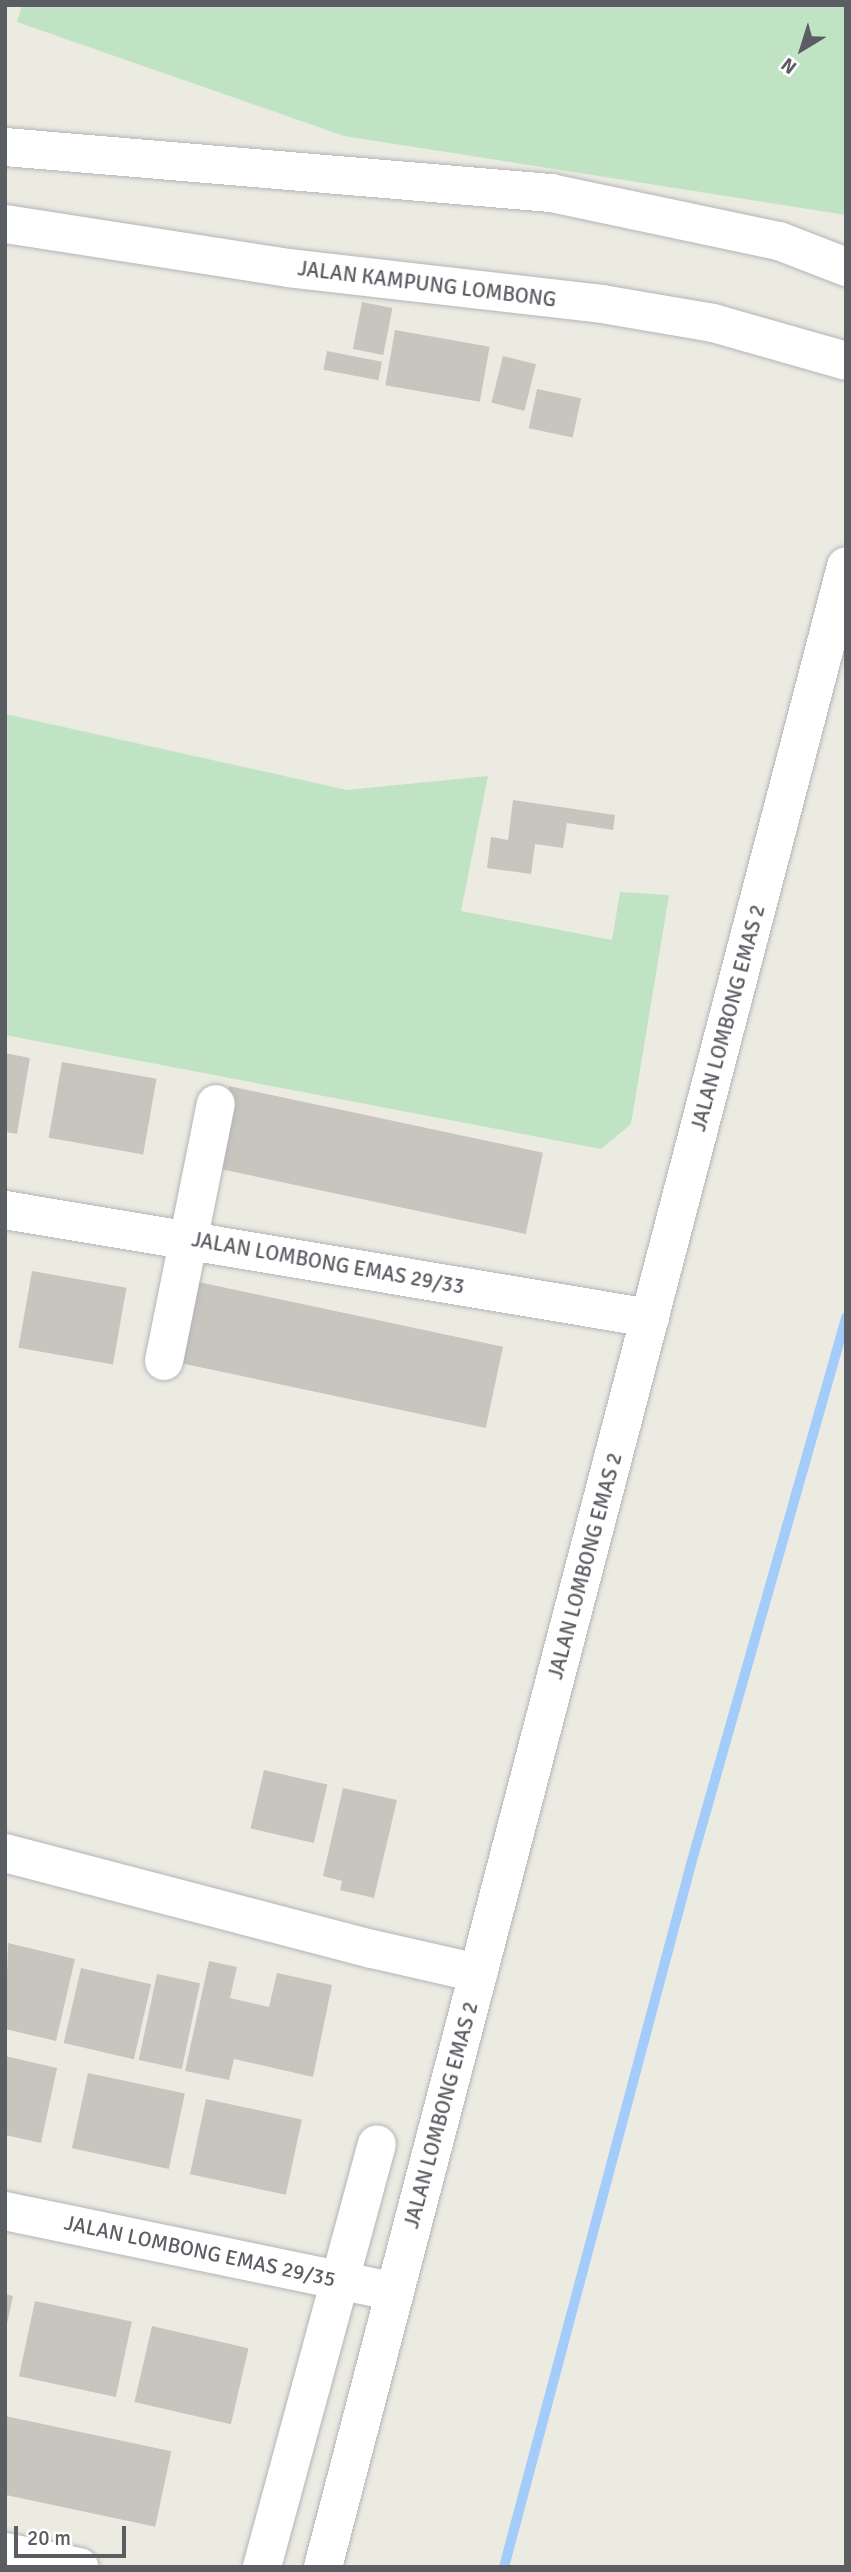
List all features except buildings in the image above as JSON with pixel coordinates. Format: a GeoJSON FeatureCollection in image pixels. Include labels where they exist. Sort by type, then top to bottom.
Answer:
{"type":"FeatureCollection","features":[{"type":"Feature","properties":{"kind":"street"},"geometry":{"type":"LineString","coordinates":[[5,147],[551,193],[779,241],[846,267]]}},
{"type":"Feature","properties":{"kind":"street","name":"JALAN KAMPUNG LOMBONG"},"geometry":{"type":"LineString","coordinates":[[5,224],[288,268],[602,304],[713,323],[846,361]]}},
{"type":"Feature","properties":{"kind":"street"},"geometry":{"type":"LineString","coordinates":[[799,347],[846,392]]}},
{"type":"Feature","properties":{"kind":"street","name":"JALAN LOMBONG EMAS 2"},"geometry":{"type":"LineString","coordinates":[[323,2567],[846,566]]}},
{"type":"Feature","properties":{"kind":"street"},"geometry":{"type":"LineString","coordinates":[[164,1361],[216,1104]]}},
{"type":"Feature","properties":{"kind":"street","name":"JALAN LOMBONG EMAS 29/33"},"geometry":{"type":"LineString","coordinates":[[5,1210],[650,1318]]}},
{"type":"Feature","properties":{"kind":"street"},"geometry":{"type":"LineString","coordinates":[[5,1853],[372,1949],[478,1973]]}},
{"type":"Feature","properties":{"kind":"street"},"geometry":{"type":"LineString","coordinates":[[262,2567],[377,2144]]}},
{"type":"Feature","properties":{"kind":"street","name":"JALAN LOMBONG EMAS 29/35"},"geometry":{"type":"LineString","coordinates":[[5,2211],[395,2292]]}},
{"type":"Feature","properties":{"kind":"street"},"geometry":{"type":"LineString","coordinates":[[5,2552],[79,2567]]}},
{"type":"Feature","properties":{"kind":"green space"},"geometry":{"type":"Polygon","coordinates":[[[22,5],[846,5],[846,215],[344,136],[17,22],[22,5]]]}},
{"type":"Feature","properties":{"kind":"green space"},"geometry":{"type":"Polygon","coordinates":[[[5,714],[347,790],[488,776],[461,911],[612,940],[620,892],[669,895],[631,1124],[601,1149],[5,1035],[5,714]]]}},
{"type":"Feature","properties":{"kind":"waterway"},"geometry":{"type":"LineString","coordinates":[[504,2567],[691,1864],[846,1318]]}}]}
